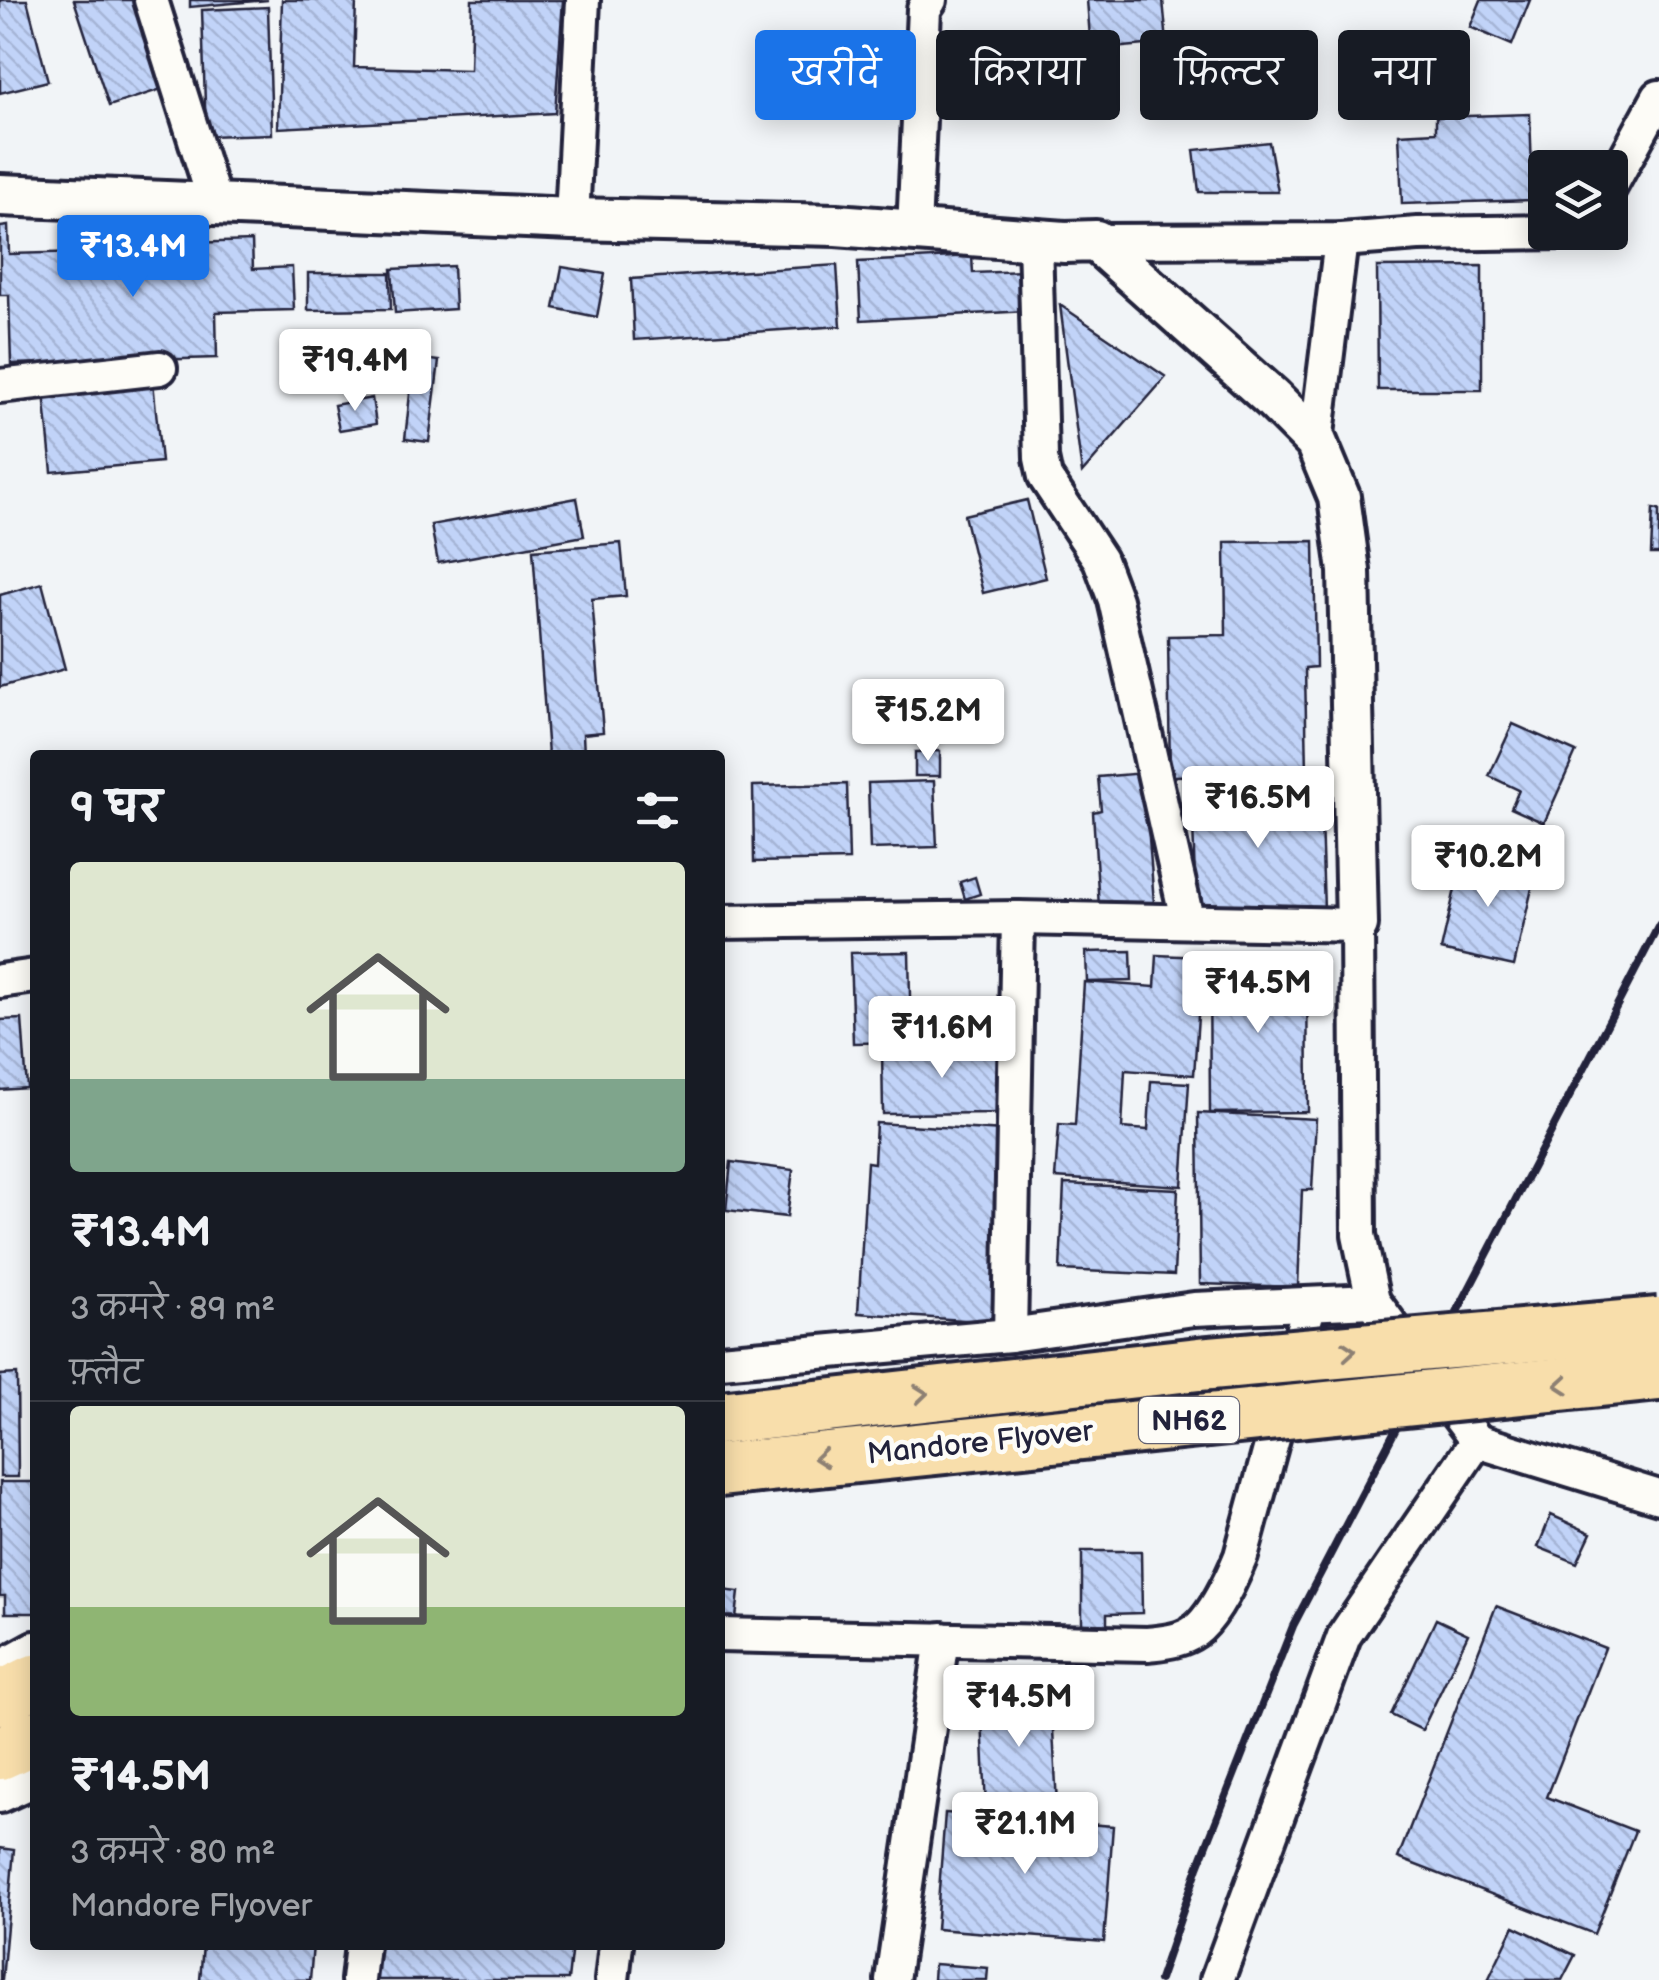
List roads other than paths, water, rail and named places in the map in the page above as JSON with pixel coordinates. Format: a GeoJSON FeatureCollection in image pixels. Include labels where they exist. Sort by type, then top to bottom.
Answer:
{"type":"FeatureCollection","features":[{"type":"Feature","properties":{"kind":"highway","name":"Mandore Flyover"},"geometry":{"type":"LineString","coordinates":[[725,1417],[1199,1364],[1659,1324]]}},
{"type":"Feature","properties":{"kind":"highway","name":"Mandore Flyover"},"geometry":{"type":"LineString","coordinates":[[725,1469],[1659,1374]]}},
{"type":"Feature","properties":{"kind":"highway"},"geometry":{"type":"LineString","coordinates":[[0,1698],[30,1683]]}},
{"type":"Feature","properties":{"kind":"highway"},"geometry":{"type":"LineString","coordinates":[[0,1753],[30,1739]]}},
{"type":"Feature","properties":{"kind":"street"},"geometry":{"type":"LineString","coordinates":[[150,0],[216,203]]}},
{"type":"Feature","properties":{"kind":"street"},"geometry":{"type":"LineString","coordinates":[[572,219],[583,0]]}},
{"type":"Feature","properties":{"kind":"street"},"geometry":{"type":"LineString","coordinates":[[914,230],[924,10],[930,0]]}},
{"type":"Feature","properties":{"kind":"street"},"geometry":{"type":"LineString","coordinates":[[1628,153],[1659,97]]}},
{"type":"Feature","properties":{"kind":"street"},"geometry":{"type":"LineString","coordinates":[[0,195],[914,230],[1035,240],[1341,240],[1528,232]]}},
{"type":"Feature","properties":{"kind":"street"},"geometry":{"type":"LineString","coordinates":[[1035,240],[1040,458],[1045,477],[1100,560],[1115,600],[1187,919]]}},
{"type":"Feature","properties":{"kind":"street"},"geometry":{"type":"LineString","coordinates":[[1316,442],[1341,240]]}},
{"type":"Feature","properties":{"kind":"street"},"geometry":{"type":"LineString","coordinates":[[1096,241],[1316,442],[1339,497],[1349,571],[1359,1236],[1373,1301],[1477,1441],[1659,1497]]}},
{"type":"Feature","properties":{"kind":"street"},"geometry":{"type":"LineString","coordinates":[[0,386],[160,368]]}},
{"type":"Feature","properties":{"kind":"street"},"geometry":{"type":"LineString","coordinates":[[725,922],[1018,918],[1357,925]]}},
{"type":"Feature","properties":{"kind":"street"},"geometry":{"type":"LineString","coordinates":[[1010,1335],[1018,918]]}},
{"type":"Feature","properties":{"kind":"street"},"geometry":{"type":"LineString","coordinates":[[0,981],[30,977]]}},
{"type":"Feature","properties":{"kind":"street"},"geometry":{"type":"LineString","coordinates":[[725,1361],[1010,1335],[1194,1309],[1373,1301]]}},
{"type":"Feature","properties":{"kind":"street"},"geometry":{"type":"LineString","coordinates":[[725,1635],[1148,1644],[1176,1640],[1197,1630],[1228,1585],[1241,1556],[1308,1306]]}},
{"type":"Feature","properties":{"kind":"street"},"geometry":{"type":"LineString","coordinates":[[1217,1980],[1344,1636],[1477,1441]]}},
{"type":"Feature","properties":{"kind":"street"},"geometry":{"type":"LineString","coordinates":[[892,1980],[942,1639]]}},
{"type":"Feature","properties":{"kind":"street"},"geometry":{"type":"LineString","coordinates":[[0,1667],[30,1651]]}},
{"type":"Feature","properties":{"kind":"street"},"geometry":{"type":"LineString","coordinates":[[0,1796],[30,1782]]}},
{"type":"Feature","properties":{"kind":"street"},"geometry":{"type":"LineString","coordinates":[[358,1980],[361,1950]]}},
{"type":"Feature","properties":{"kind":"street"},"geometry":{"type":"LineString","coordinates":[[612,1980],[615,1950]]}},
{"type":"Feature","properties":{"kind":"railway"},"geometry":{"type":"LineString","coordinates":[[1159,1980],[1198,1867],[1293,1626],[1659,925]]}}]}
